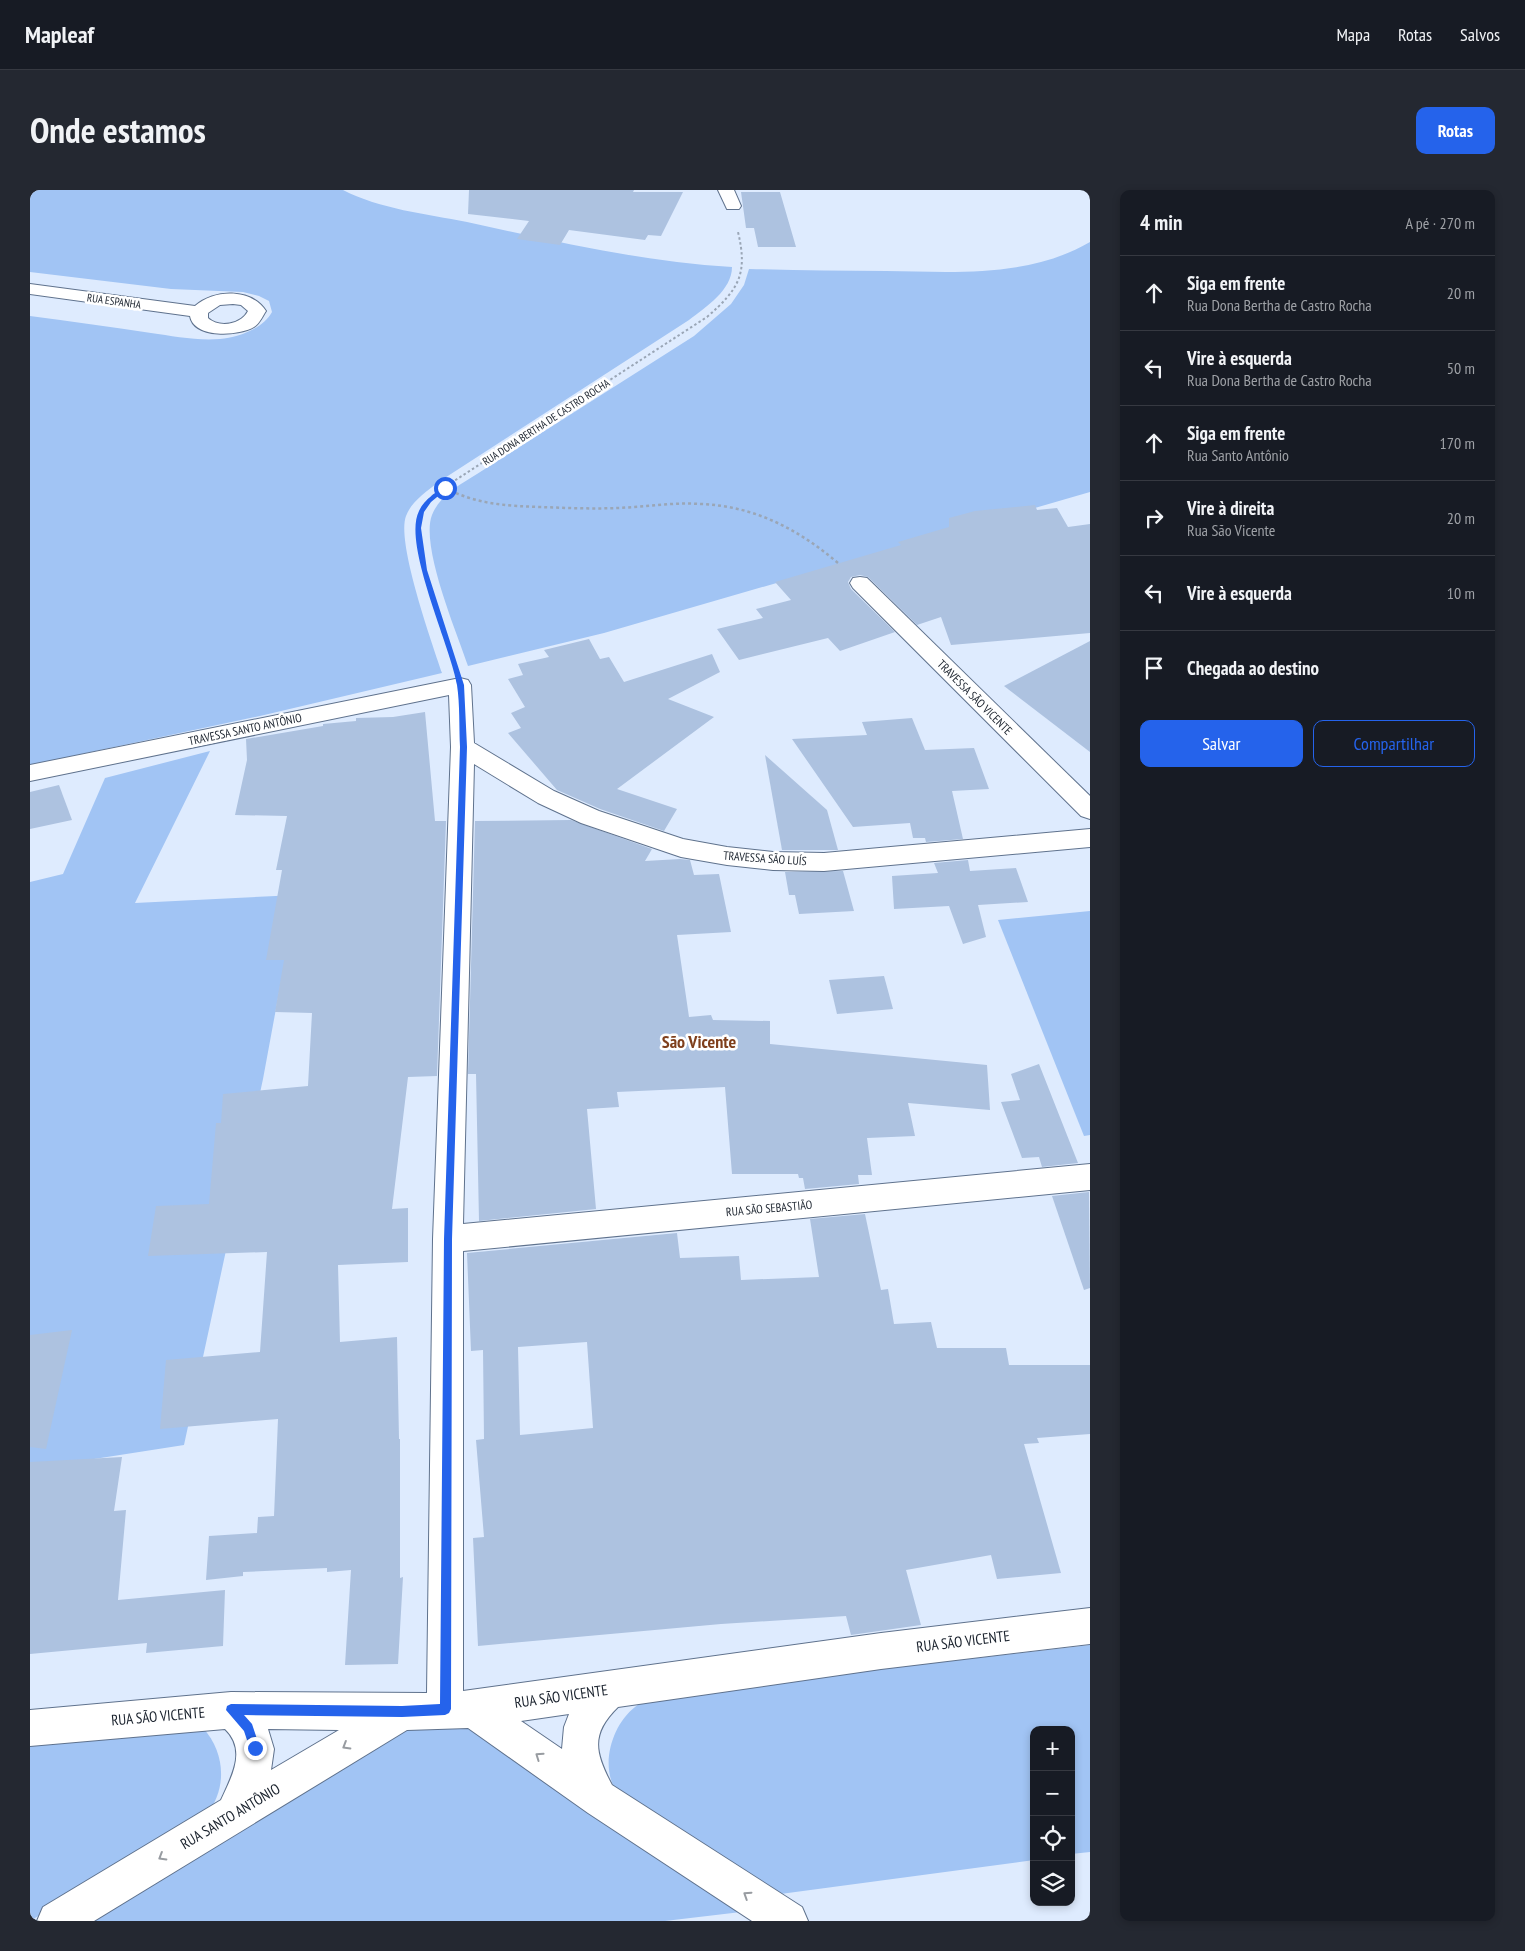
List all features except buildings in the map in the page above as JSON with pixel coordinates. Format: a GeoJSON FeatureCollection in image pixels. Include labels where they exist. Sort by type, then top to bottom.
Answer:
{"type":"FeatureCollection","features":[{"type":"Feature","properties":{"kind":"street"},"geometry":{"type":"LineString","coordinates":[[726,190],[733,206]]}},
{"type":"Feature","properties":{"kind":"street","name":"RUA ESPANHA"},"geometry":{"type":"LineString","coordinates":[[30,290],[199,312]]}},
{"type":"Feature","properties":{"kind":"street","name":"TRAVESSA SÃO VICENTE"},"geometry":{"type":"LineString","coordinates":[[860,584],[1090,810]]}},
{"type":"Feature","properties":{"kind":"street"},"geometry":{"type":"LineString","coordinates":[[460,685],[464,747],[448,1239],[459,1709],[788,1921]]}},
{"type":"Feature","properties":{"kind":"street","name":"TRAVESSA SANTO ANTÔNIO"},"geometry":{"type":"LineString","coordinates":[[30,774],[460,685]]}},
{"type":"Feature","properties":{"kind":"street","name":"TRAVESSA SÃO LUÍS"},"geometry":{"type":"LineString","coordinates":[[464,747],[546,796],[590,817],[681,848],[727,856],[772,861],[824,862],[1090,838]]}},
{"type":"Feature","properties":{"kind":"street","name":"RUA SÃO SEBASTIÃO"},"geometry":{"type":"LineString","coordinates":[[448,1239],[1090,1177]]}},
{"type":"Feature","properties":{"kind":"street","name":"RUA SÃO VICENTE"},"geometry":{"type":"LineString","coordinates":[[30,1728],[231,1710],[402,1712],[459,1709],[881,1651],[1090,1626]]}},
{"type":"Feature","properties":{"kind":"street"},"geometry":{"type":"LineString","coordinates":[[601,1800],[583,1768],[579,1747],[585,1721],[596,1701],[610,1689]]}},
{"type":"Feature","properties":{"kind":"street"},"geometry":{"type":"LineString","coordinates":[[231,1710],[248,1728],[255,1748],[255,1762],[251,1776],[234,1813]]}},
{"type":"Feature","properties":{"kind":"street","name":"RUA SANTO ANTÔNIO"},"geometry":{"type":"LineString","coordinates":[[57,1921],[402,1712]]}},
{"type":"Feature","properties":{"kind":"path","name":"RUA DONA BERTHA DE CASTRO ROCHA"},"geometry":{"type":"LineString","coordinates":[[460,685],[424,570],[418,528],[421,512],[429,501],[445,488],[700,323],[718,308],[733,290],[740,275],[743,260],[733,206]]}},
{"type":"Feature","properties":{"kind":"path"},"geometry":{"type":"LineString","coordinates":[[445,488],[468,500],[486,505],[580,509],[693,504],[727,506],[758,513],[806,540],[831,557],[860,584]]}},
{"type":"Feature","properties":{"kind":"shaded area"},"geometry":{"type":"Polygon","coordinates":[[[30,190],[343,190],[357,197],[388,206],[566,243],[665,261],[732,267],[728,283],[723,290],[710,304],[689,320],[437,483],[411,506],[406,516],[404,529],[410,569],[442,673],[260,716],[30,765],[30,316],[185,338],[211,339],[227,338],[249,331],[263,323],[272,312],[269,301],[243,292],[171,289],[30,272],[30,190]]]}},
{"type":"Feature","properties":{"kind":"shaded area"},"geometry":{"type":"Polygon","coordinates":[[[1090,242],[1090,492],[604,633],[468,666],[435,568],[430,529],[435,508],[445,496],[458,486],[694,336],[731,304],[744,285],[749,269],[938,272],[991,270],[1042,262],[1066,254],[1090,242]]]}},
{"type":"Feature","properties":{"kind":"shaded area"},"geometry":{"type":"Polygon","coordinates":[[[210,751],[135,903],[297,895],[263,1079],[184,1445],[30,1469],[30,882],[63,874],[105,778],[210,751]]]}},
{"type":"Feature","properties":{"kind":"shaded area"},"geometry":{"type":"Polygon","coordinates":[[[1090,911],[1090,1135],[1084,1136],[998,920],[1090,911]]]}},
{"type":"Feature","properties":{"kind":"shaded area"},"geometry":{"type":"Polygon","coordinates":[[[1090,1645],[1090,1852],[1075,1854],[1075,1726],[1030,1726],[1030,1861],[773,1895],[614,1787],[610,1777],[609,1755],[615,1733],[627,1714],[635,1707],[663,1694],[1090,1645]]]}},
{"type":"Feature","properties":{"kind":"shaded area"},"geometry":{"type":"Polygon","coordinates":[[[472,1723],[741,1912],[665,1921],[85,1921],[404,1726],[472,1723]]]}},
{"type":"Feature","properties":{"kind":"shaded area"},"geometry":{"type":"Polygon","coordinates":[[[203,1728],[216,1748],[221,1771],[218,1794],[206,1815],[30,1921],[30,1736],[203,1728]]]}},
{"type":"Feature","properties":{"kind":"district","name":"São Vicente"},"geometry":{"type":"Point","coordinates":[699,1041]}},
{"type":"Feature","properties":{"kind":"route"},"geometry":{"type":"LineString","coordinates":[[255,1748],[248,1728],[231,1710],[402,1712],[445,1709],[448,1239],[464,747],[460,685],[424,570],[418,528],[421,512],[439,491],[445,488]]}}]}
